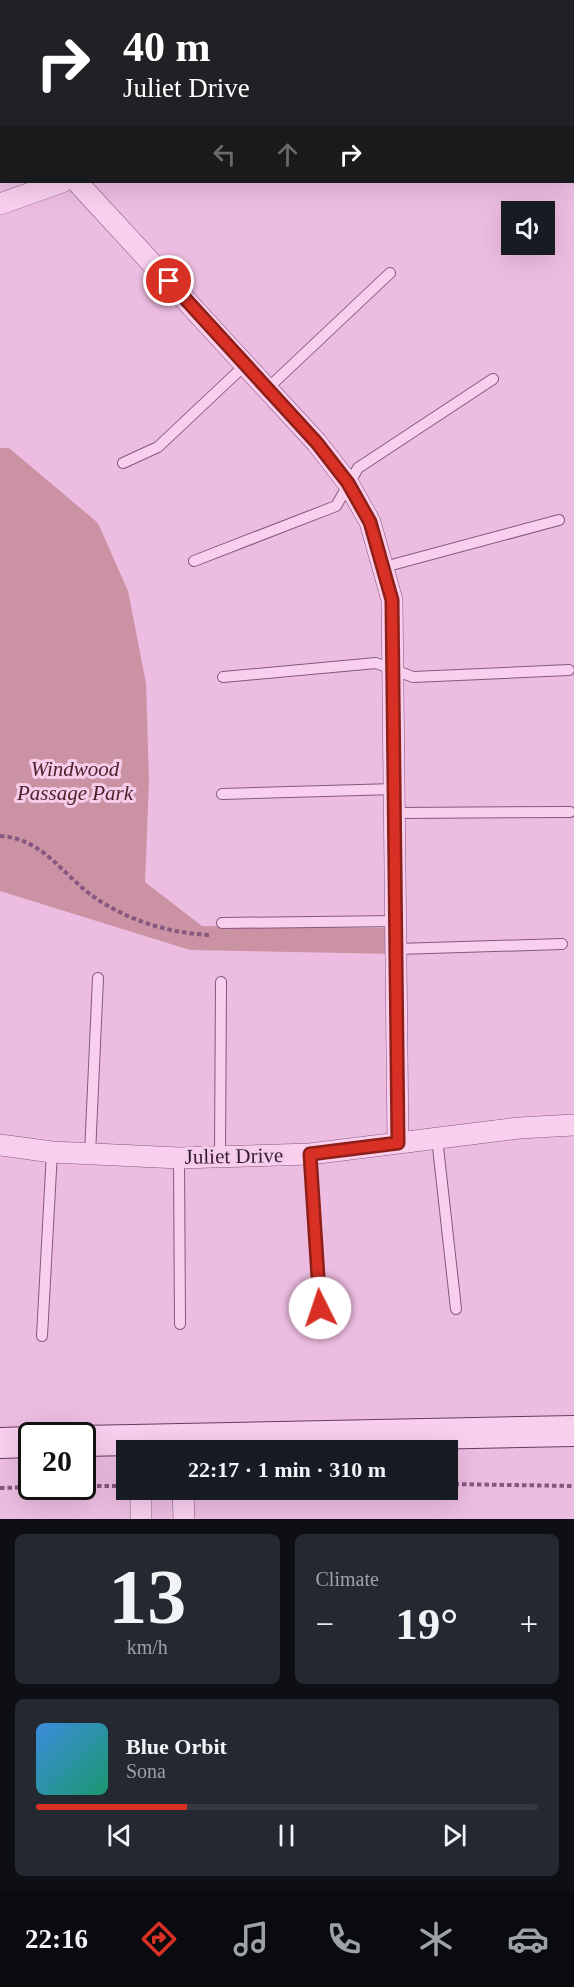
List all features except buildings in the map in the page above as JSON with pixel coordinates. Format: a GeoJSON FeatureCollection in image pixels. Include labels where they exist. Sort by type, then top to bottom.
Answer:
{"type":"FeatureCollection","features":[{"type":"Feature","properties":{"kind":"street"},"geometry":{"type":"LineString","coordinates":[[0,204],[59,183]]}},
{"type":"Feature","properties":{"kind":"street"},"geometry":{"type":"LineString","coordinates":[[78,183],[317,443],[348,483],[370,522],[392,600],[398,1143]]}},
{"type":"Feature","properties":{"kind":"street","name":"Juliet Drive"},"geometry":{"type":"LineString","coordinates":[[0,1145],[51,1152],[179,1158],[310,1154],[519,1128],[574,1125]]}},
{"type":"Feature","properties":{"kind":"street"},"geometry":{"type":"LineString","coordinates":[[303,1440],[574,1431]]}},
{"type":"Feature","properties":{"kind":"street"},"geometry":{"type":"LineString","coordinates":[[0,1443],[18,1442]]}},
{"type":"Feature","properties":{"kind":"street"},"geometry":{"type":"LineString","coordinates":[[96,1442],[116,1443]]}},
{"type":"Feature","properties":{"kind":"street"},"geometry":{"type":"LineString","coordinates":[[141,1500],[141,1519]]}},
{"type":"Feature","properties":{"kind":"street"},"geometry":{"type":"LineString","coordinates":[[183,1500],[184,1519]]}},
{"type":"Feature","properties":{"kind":"lane"},"geometry":{"type":"LineString","coordinates":[[267,389],[390,273]]}},
{"type":"Feature","properties":{"kind":"lane"},"geometry":{"type":"LineString","coordinates":[[123,463],[158,447],[245,365]]}},
{"type":"Feature","properties":{"kind":"lane"},"geometry":{"type":"LineString","coordinates":[[194,561],[336,506],[358,468],[493,379]]}},
{"type":"Feature","properties":{"kind":"lane"},"geometry":{"type":"LineString","coordinates":[[384,567],[559,520]]}},
{"type":"Feature","properties":{"kind":"lane"},"geometry":{"type":"LineString","coordinates":[[223,677],[376,663],[413,676],[569,670]]}},
{"type":"Feature","properties":{"kind":"lane"},"geometry":{"type":"LineString","coordinates":[[222,794],[395,789]]}},
{"type":"Feature","properties":{"kind":"lane"},"geometry":{"type":"LineString","coordinates":[[396,813],[570,812]]}},
{"type":"Feature","properties":{"kind":"lane"},"geometry":{"type":"LineString","coordinates":[[222,923],[397,921]]}},
{"type":"Feature","properties":{"kind":"lane"},"geometry":{"type":"LineString","coordinates":[[397,949],[562,944]]}},
{"type":"Feature","properties":{"kind":"lane"},"geometry":{"type":"LineString","coordinates":[[90,1154],[98,978]]}},
{"type":"Feature","properties":{"kind":"lane"},"geometry":{"type":"LineString","coordinates":[[220,1156],[221,982]]}},
{"type":"Feature","properties":{"kind":"lane"},"geometry":{"type":"LineString","coordinates":[[437,1138],[456,1309]]}},
{"type":"Feature","properties":{"kind":"lane"},"geometry":{"type":"LineString","coordinates":[[42,1336],[51,1152]]}},
{"type":"Feature","properties":{"kind":"lane"},"geometry":{"type":"LineString","coordinates":[[310,1154],[321,1330]]}},
{"type":"Feature","properties":{"kind":"lane"},"geometry":{"type":"LineString","coordinates":[[179,1158],[180,1324]]}},
{"type":"Feature","properties":{"kind":"path"},"geometry":{"type":"LineString","coordinates":[[0,836],[25,841],[43,852],[94,896],[120,912],[180,934],[215,935]]}},
{"type":"Feature","properties":{"kind":"path"},"geometry":{"type":"LineString","coordinates":[[458,1484],[574,1486]]}},
{"type":"Feature","properties":{"kind":"path"},"geometry":{"type":"LineString","coordinates":[[96,1486],[116,1486]]}},
{"type":"Feature","properties":{"kind":"path"},"geometry":{"type":"LineString","coordinates":[[0,1488],[18,1488]]}},
{"type":"Feature","properties":{"kind":"green space","name":"Windwood Passage Park"},"geometry":{"type":"Polygon","coordinates":[[[0,448],[9,448],[98,523],[128,591],[146,683],[149,781],[145,882],[202,926],[397,928],[397,954],[190,950],[0,891],[0,448]]]}},
{"type":"Feature","properties":{"kind":"route"},"geometry":{"type":"LineString","coordinates":[[169,281],[317,443],[348,483],[370,522],[392,600],[398,1143],[310,1154],[320,1308]]}}]}
